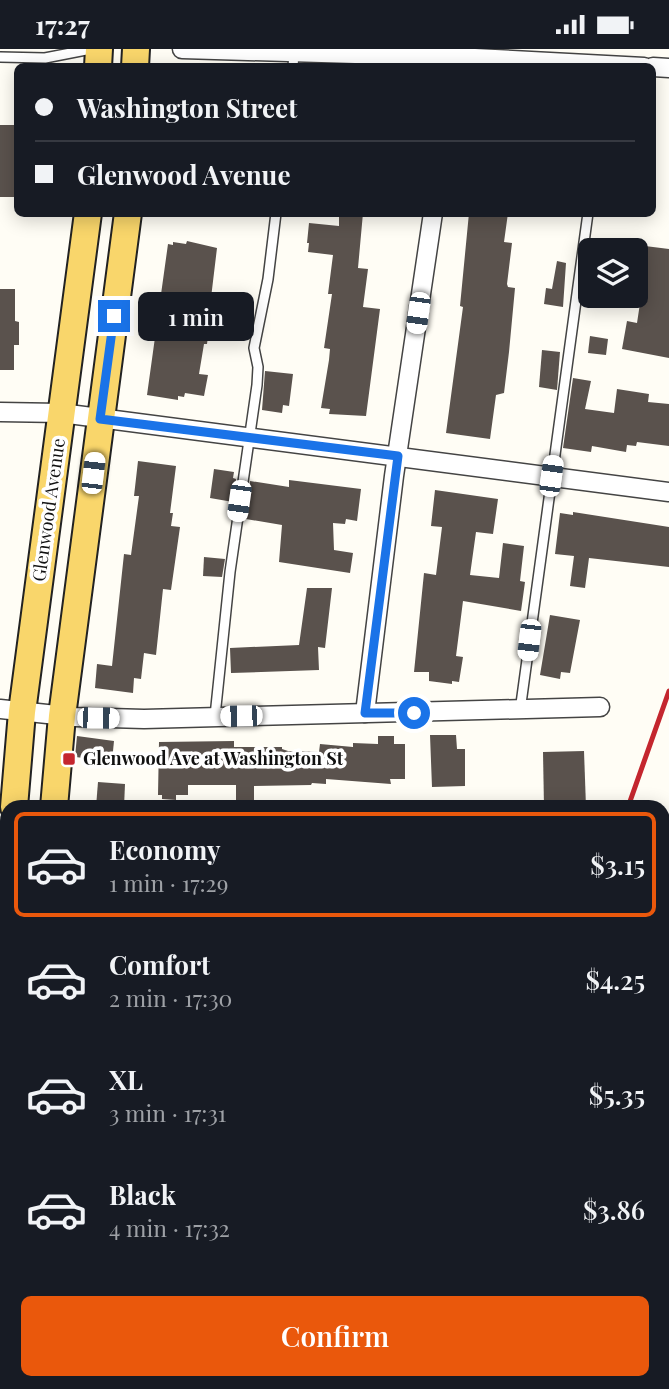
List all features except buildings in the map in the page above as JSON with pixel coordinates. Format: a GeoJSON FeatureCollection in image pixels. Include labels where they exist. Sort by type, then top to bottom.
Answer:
{"type":"FeatureCollection","features":[{"type":"Feature","properties":{"kind":"main road","name":"Glenwood Avenue"},"geometry":{"type":"LineString","coordinates":[[14,800],[11,711],[61,413],[87,217]]}},
{"type":"Feature","properties":{"kind":"main road"},"geometry":{"type":"LineString","coordinates":[[55,800],[62,716],[127,217]]}},
{"type":"Feature","properties":{"kind":"street"},"geometry":{"type":"LineString","coordinates":[[182,49],[286,55],[566,63]]}},
{"type":"Feature","properties":{"kind":"street"},"geometry":{"type":"LineString","coordinates":[[365,713],[432,217]]}},
{"type":"Feature","properties":{"kind":"street"},"geometry":{"type":"LineString","coordinates":[[0,412],[61,413],[669,492]]}},
{"type":"Feature","properties":{"kind":"street"},"geometry":{"type":"LineString","coordinates":[[11,711],[144,719],[600,707]]}},
{"type":"Feature","properties":{"kind":"lane"},"geometry":{"type":"LineString","coordinates":[[0,57],[31,53],[45,58],[91,49]]}},
{"type":"Feature","properties":{"kind":"lane"},"geometry":{"type":"LineString","coordinates":[[215,716],[230,572],[257,376],[254,348],[268,279],[275,217]]}},
{"type":"Feature","properties":{"kind":"lane"},"geometry":{"type":"LineString","coordinates":[[520,711],[586,217]]}},
{"type":"Feature","properties":{"kind":"railway"},"geometry":{"type":"LineString","coordinates":[[630,800],[669,691]]}},
{"type":"Feature","properties":{"kind":"place","name":"Glenwood Ave at Washington St"},"geometry":{"type":"Point","coordinates":[69,759]}},
{"type":"Feature","properties":{"kind":"route"},"geometry":{"type":"LineString","coordinates":[[114,316],[100,419],[398,456],[365,713],[414,713]]}}]}
